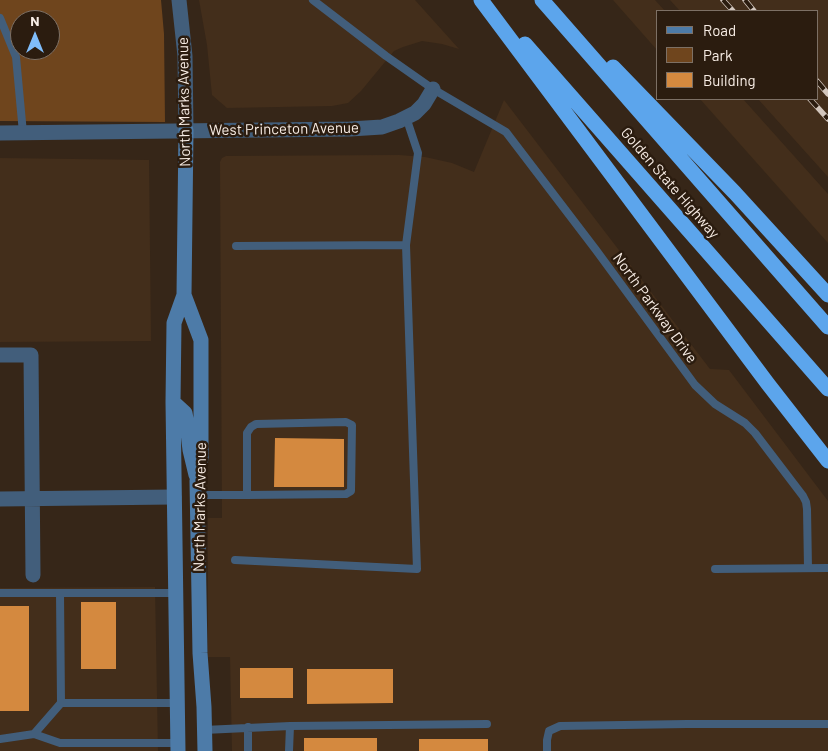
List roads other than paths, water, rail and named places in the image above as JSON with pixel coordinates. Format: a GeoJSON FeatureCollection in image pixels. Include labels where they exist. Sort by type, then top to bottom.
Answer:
{"type":"FeatureCollection","features":[{"type":"Feature","properties":{"kind":"highway"},"geometry":{"type":"LineString","coordinates":[[481,0],[768,384],[828,461]]}},
{"type":"Feature","properties":{"kind":"highway","name":"Golden State Highway"},"geometry":{"type":"LineString","coordinates":[[486,0],[828,389]]}},
{"type":"Feature","properties":{"kind":"highway","name":"Golden State Highway"},"geometry":{"type":"LineString","coordinates":[[542,0],[828,327]]}},
{"type":"Feature","properties":{"kind":"highway"},"geometry":{"type":"LineString","coordinates":[[548,0],[828,286]]}},
{"type":"Feature","properties":{"kind":"highway"},"geometry":{"type":"LineString","coordinates":[[735,193],[828,295]]}},
{"type":"Feature","properties":{"kind":"main road","name":"North Marks Avenue"},"geometry":{"type":"LineString","coordinates":[[180,748],[177,703],[173,402],[174,323],[184,295],[186,130]]}},
{"type":"Feature","properties":{"kind":"main road","name":"North Marks Avenue"},"geometry":{"type":"LineString","coordinates":[[184,295],[201,340],[201,458],[198,488],[200,653],[205,751]]}},
{"type":"Feature","properties":{"kind":"main road"},"geometry":{"type":"LineString","coordinates":[[173,402],[185,413],[198,488]]}},
{"type":"Feature","properties":{"kind":"street","name":"North Marks Avenue"},"geometry":{"type":"LineString","coordinates":[[179,0],[185,56],[186,130]]}},
{"type":"Feature","properties":{"kind":"street","name":"West Princeton Avenue"},"geometry":{"type":"LineString","coordinates":[[0,133],[382,127],[414,113],[424,104],[433,89]]}},
{"type":"Feature","properties":{"kind":"street"},"geometry":{"type":"LineString","coordinates":[[0,354],[31,355],[33,575]]}},
{"type":"Feature","properties":{"kind":"street"},"geometry":{"type":"LineString","coordinates":[[0,499],[174,498]]}},
{"type":"Feature","properties":{"kind":"lane","name":"North Parkway Drive"},"geometry":{"type":"LineString","coordinates":[[313,0],[433,89],[506,132],[695,384],[715,404],[745,422],[803,496],[807,509],[808,568]]}},
{"type":"Feature","properties":{"kind":"lane"},"geometry":{"type":"LineString","coordinates":[[0,18],[16,58],[23,133]]}},
{"type":"Feature","properties":{"kind":"lane"},"geometry":{"type":"LineString","coordinates":[[235,560],[417,569],[406,245],[418,153],[406,118]]}},
{"type":"Feature","properties":{"kind":"lane"},"geometry":{"type":"LineString","coordinates":[[236,246],[406,245]]}},
{"type":"Feature","properties":{"kind":"lane"},"geometry":{"type":"LineString","coordinates":[[198,488],[247,495],[346,494],[351,491],[352,424],[346,422],[256,424],[251,427],[247,433],[247,495]]}},
{"type":"Feature","properties":{"kind":"lane"},"geometry":{"type":"LineString","coordinates":[[715,569],[828,568]]}},
{"type":"Feature","properties":{"kind":"lane"},"geometry":{"type":"LineString","coordinates":[[0,593],[176,593]]}},
{"type":"Feature","properties":{"kind":"lane"},"geometry":{"type":"LineString","coordinates":[[34,734],[61,703],[60,593]]}},
{"type":"Feature","properties":{"kind":"lane"},"geometry":{"type":"LineString","coordinates":[[61,703],[177,703]]}},
{"type":"Feature","properties":{"kind":"lane"},"geometry":{"type":"LineString","coordinates":[[204,730],[290,726],[487,724]]}},
{"type":"Feature","properties":{"kind":"lane"},"geometry":{"type":"LineString","coordinates":[[547,751],[549,731],[560,726],[828,724]]}},
{"type":"Feature","properties":{"kind":"lane"},"geometry":{"type":"LineString","coordinates":[[289,751],[290,726]]}},
{"type":"Feature","properties":{"kind":"lane"},"geometry":{"type":"LineString","coordinates":[[248,727],[248,751]]}},
{"type":"Feature","properties":{"kind":"lane"},"geometry":{"type":"LineString","coordinates":[[0,739],[34,734],[60,742],[180,748]]}},
{"type":"Feature","properties":{"kind":"railway"},"geometry":{"type":"LineString","coordinates":[[723,0],[732,10]]}},
{"type":"Feature","properties":{"kind":"railway"},"geometry":{"type":"LineString","coordinates":[[745,0],[753,10]]}},
{"type":"Feature","properties":{"kind":"railway"},"geometry":{"type":"LineString","coordinates":[[818,82],[828,94]]}},
{"type":"Feature","properties":{"kind":"railway"},"geometry":{"type":"LineString","coordinates":[[811,100],[828,119]]}}]}
